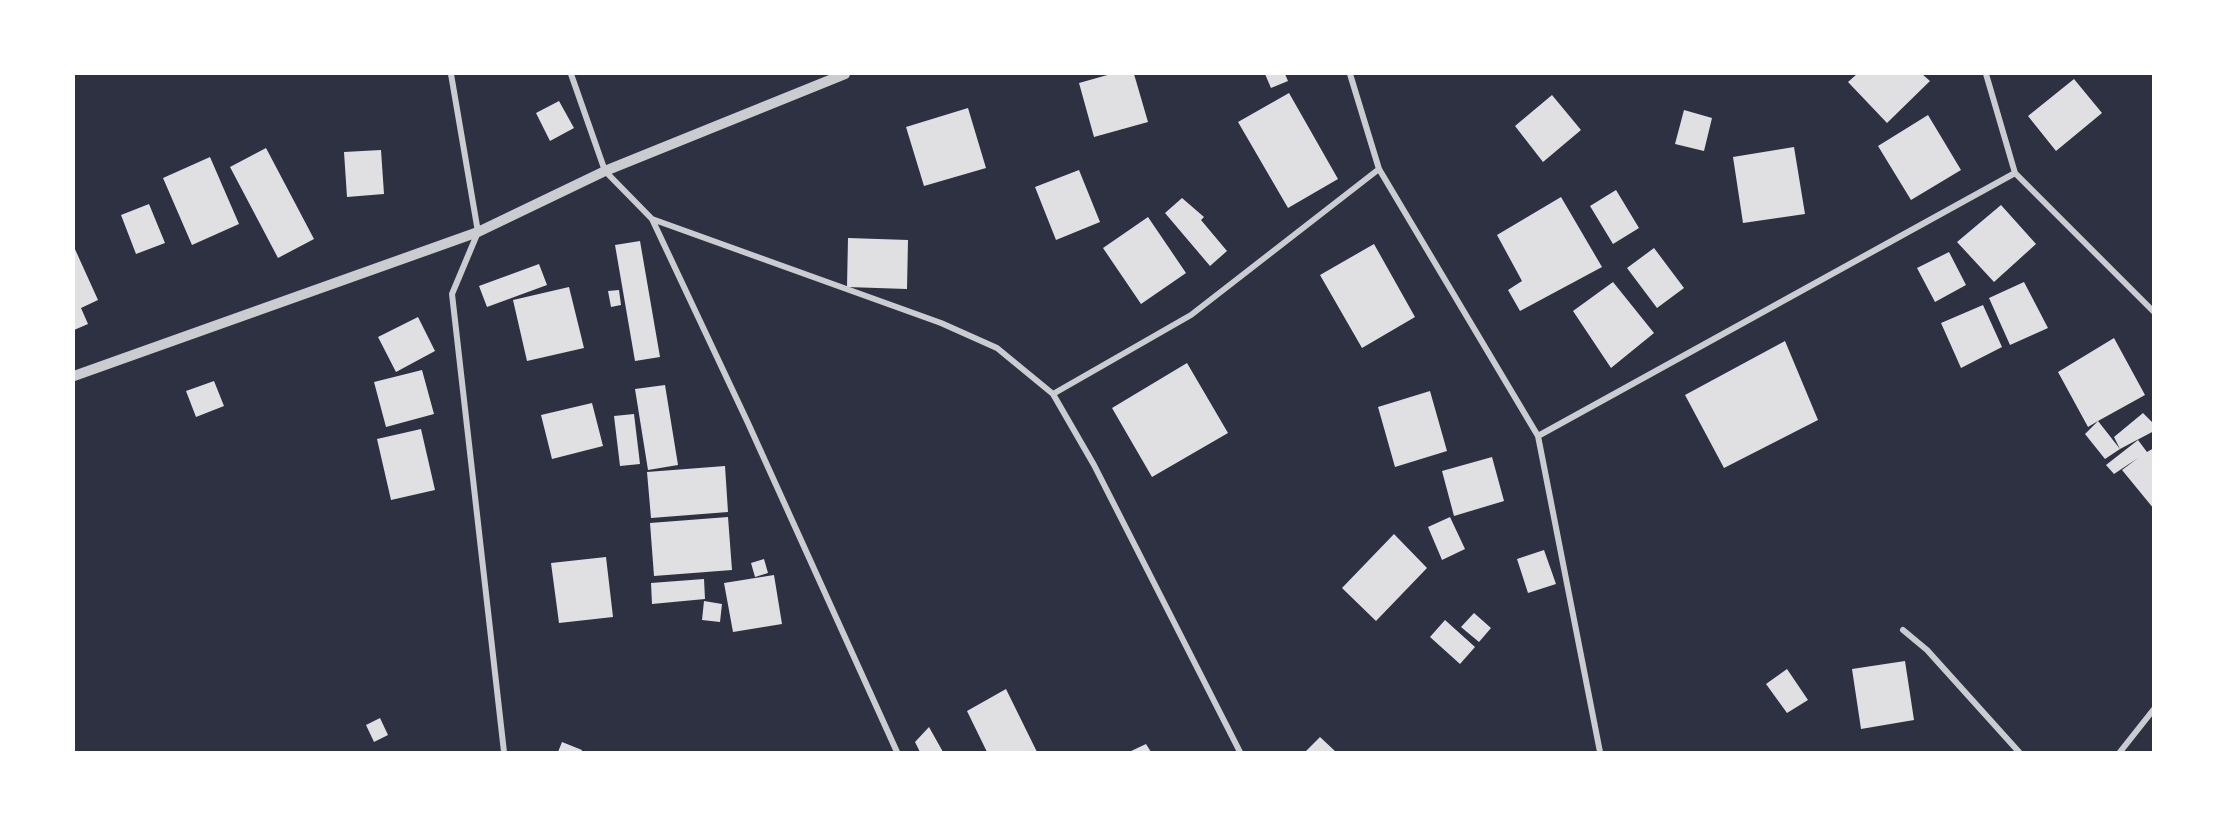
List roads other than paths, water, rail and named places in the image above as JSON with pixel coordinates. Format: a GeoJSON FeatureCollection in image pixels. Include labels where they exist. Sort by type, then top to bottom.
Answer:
{"type":"FeatureCollection","features":[{"type":"Feature","properties":{"kind":"street"},"geometry":{"type":"LineString","coordinates":[[451,74],[478,232],[452,294],[504,753]]}},
{"type":"Feature","properties":{"kind":"street"},"geometry":{"type":"LineString","coordinates":[[571,74],[604,171],[652,219],[748,423],[897,753]]}},
{"type":"Feature","properties":{"kind":"street"},"geometry":{"type":"LineString","coordinates":[[74,376],[478,232],[604,171],[845,74]]}},
{"type":"Feature","properties":{"kind":"street"},"geometry":{"type":"LineString","coordinates":[[1350,74],[1379,169],[1538,436],[1600,753]]}},
{"type":"Feature","properties":{"kind":"street"},"geometry":{"type":"LineString","coordinates":[[1986,74],[2015,173],[2154,312]]}},
{"type":"Feature","properties":{"kind":"street"},"geometry":{"type":"LineString","coordinates":[[1053,394],[1191,315],[1379,169]]}},
{"type":"Feature","properties":{"kind":"street"},"geometry":{"type":"LineString","coordinates":[[1538,436],[2015,173]]}},
{"type":"Feature","properties":{"kind":"street"},"geometry":{"type":"LineString","coordinates":[[652,219],[941,323],[997,348],[1053,394],[1094,465],[1240,753]]}},
{"type":"Feature","properties":{"kind":"street"},"geometry":{"type":"LineString","coordinates":[[1903,630],[1927,650],[2019,753]]}},
{"type":"Feature","properties":{"kind":"street"},"geometry":{"type":"LineString","coordinates":[[2120,753],[2154,709]]}}]}
